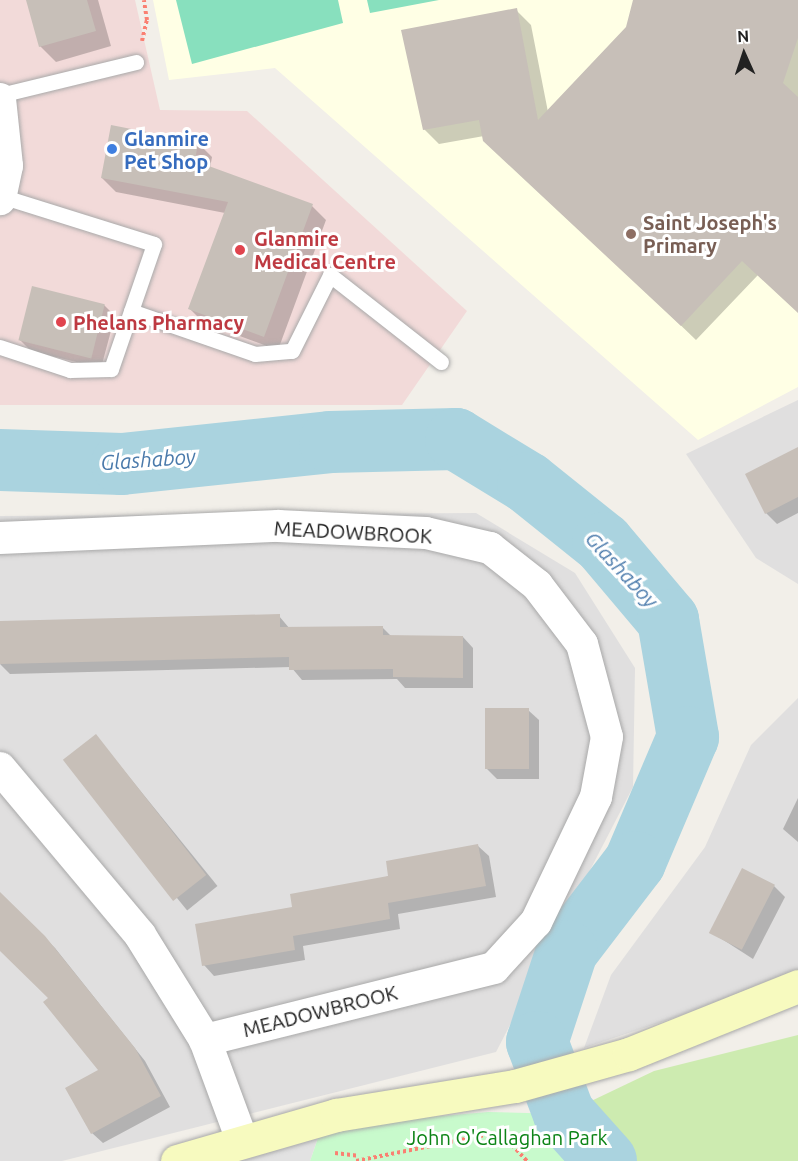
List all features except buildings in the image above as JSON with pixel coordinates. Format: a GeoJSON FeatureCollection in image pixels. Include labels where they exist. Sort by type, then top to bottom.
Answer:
{"type":"FeatureCollection","features":[{"type":"Feature","properties":{"kind":"street"},"geometry":{"type":"LineString","coordinates":[[0,97],[7,166],[0,198]]}},
{"type":"Feature","properties":{"kind":"street","name":"MEADOWBROOK"},"geometry":{"type":"LineString","coordinates":[[0,538],[278,526],[426,533],[490,548],[537,585],[582,644],[607,737],[596,797],[536,922],[494,968],[205,1040]]}},
{"type":"Feature","properties":{"kind":"street"},"geometry":{"type":"LineString","coordinates":[[0,768],[140,935],[205,1040],[242,1140]]}},
{"type":"Feature","properties":{"kind":"street"},"geometry":{"type":"LineString","coordinates":[[177,1161],[242,1140],[336,1115],[515,1086],[629,1054],[798,986]]}},
{"type":"Feature","properties":{"kind":"lane"},"geometry":{"type":"LineString","coordinates":[[0,97],[136,62]]}},
{"type":"Feature","properties":{"kind":"lane"},"geometry":{"type":"LineString","coordinates":[[0,198],[154,244],[111,369],[70,370],[0,347]]}},
{"type":"Feature","properties":{"kind":"lane"},"geometry":{"type":"LineString","coordinates":[[131,311],[255,354],[292,351],[330,275],[441,362]]}},
{"type":"Feature","properties":{"kind":"path"},"geometry":{"type":"LineString","coordinates":[[136,62],[147,20],[144,0]]}},
{"type":"Feature","properties":{"kind":"path"},"geometry":{"type":"LineString","coordinates":[[356,1161],[500,1132],[526,1161]]}},
{"type":"Feature","properties":{"kind":"shaded area"},"geometry":{"type":"Polygon","coordinates":[[[0,0],[135,0],[160,110],[247,111],[467,311],[402,405],[0,405],[0,0]]]}},
{"type":"Feature","properties":{"kind":"shaded area","name":"Saint Joseph's Primary"},"geometry":{"type":"Polygon","coordinates":[[[153,0],[798,0],[798,387],[698,440],[275,68],[169,80],[153,0]]]}},
{"type":"Feature","properties":{"kind":"shaded area"},"geometry":{"type":"Polygon","coordinates":[[[798,400],[798,584],[756,558],[686,454],[798,400]]]}},
{"type":"Feature","properties":{"kind":"shaded area"},"geometry":{"type":"Polygon","coordinates":[[[476,513],[575,573],[635,668],[633,787],[496,1052],[62,1161],[0,1161],[0,516],[476,513]]]}},
{"type":"Feature","properties":{"kind":"shaded area"},"geometry":{"type":"Polygon","coordinates":[[[798,698],[798,976],[584,1048],[611,975],[705,847],[751,745],[798,698]]]}},
{"type":"Feature","properties":{"kind":"shaded area"},"geometry":{"type":"Polygon","coordinates":[[[322,1126],[310,1161],[226,1161],[322,1126]]]}},
{"type":"Feature","properties":{"kind":"green space"},"geometry":{"type":"Polygon","coordinates":[[[176,0],[338,0],[343,23],[192,64],[176,0]]]}},
{"type":"Feature","properties":{"kind":"green space"},"geometry":{"type":"Polygon","coordinates":[[[367,0],[439,0],[370,13],[367,0]]]}},
{"type":"Feature","properties":{"kind":"green space"},"geometry":{"type":"Polygon","coordinates":[[[798,1035],[798,1161],[617,1161],[564,1114],[654,1071],[798,1035]]]}},
{"type":"Feature","properties":{"kind":"green space","name":"John O'Callaghan Park"},"geometry":{"type":"Polygon","coordinates":[[[488,1112],[564,1114],[606,1161],[310,1161],[322,1126],[488,1112]]]}},
{"type":"Feature","properties":{"kind":"waterway","name":"Glashaboy"},"geometry":{"type":"LineString","coordinates":[[0,460],[122,464],[330,442],[456,439],[528,483],[603,543],[668,620],[688,737],[635,862],[567,951],[537,1042],[564,1114],[606,1161]]}},
{"type":"Feature","properties":{"kind":"place","name":"Glanmire Pet Shop"},"geometry":{"type":"Point","coordinates":[112,149]}},
{"type":"Feature","properties":{"kind":"place","name":"Saint Joseph's Primary"},"geometry":{"type":"Point","coordinates":[631,234]}},
{"type":"Feature","properties":{"kind":"place","name":"Glanmire Medical Centre"},"geometry":{"type":"Point","coordinates":[240,250]}},
{"type":"Feature","properties":{"kind":"place","name":"Phelans Pharmacy"},"geometry":{"type":"Point","coordinates":[61,322]}}]}
